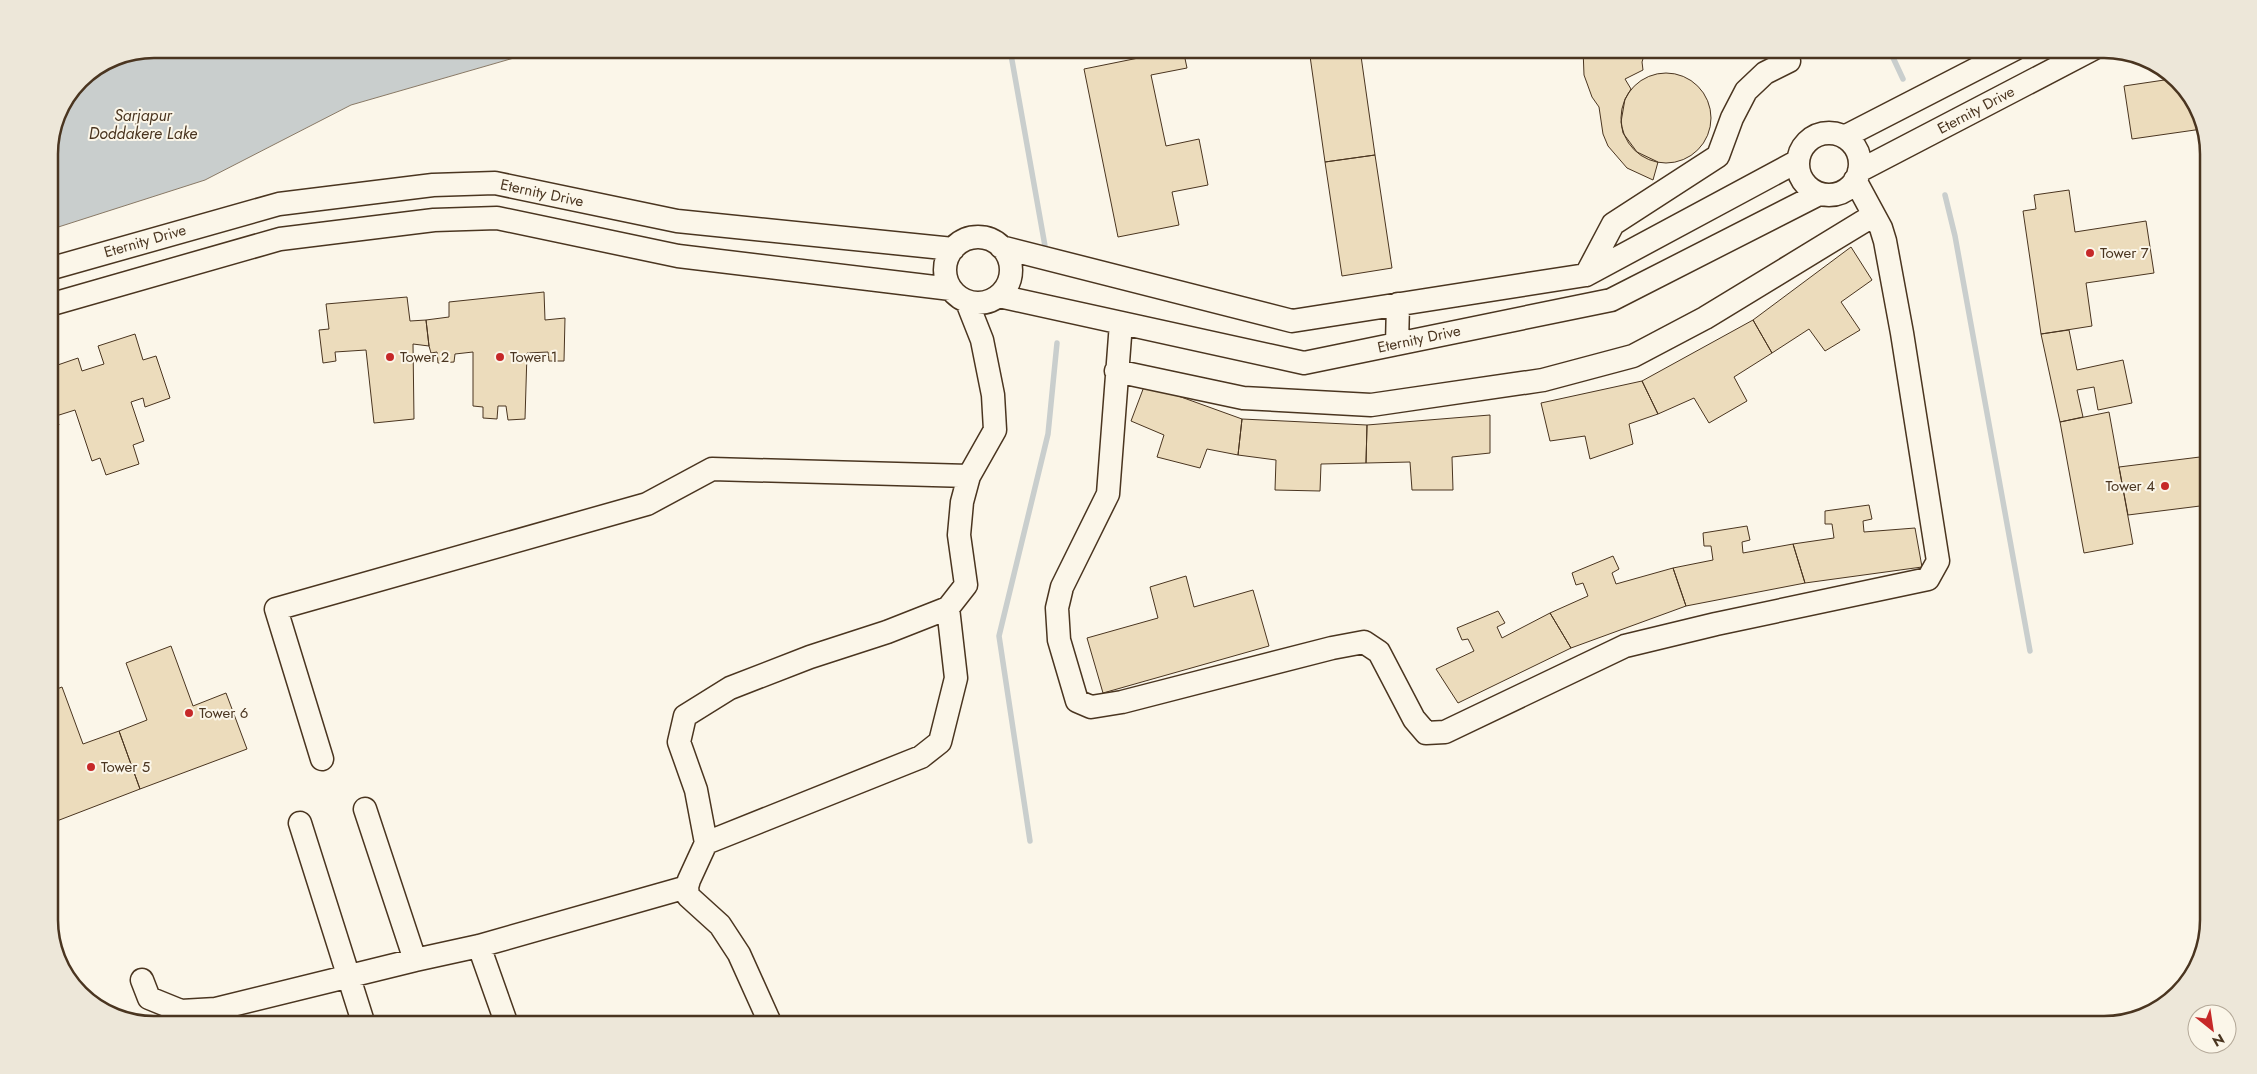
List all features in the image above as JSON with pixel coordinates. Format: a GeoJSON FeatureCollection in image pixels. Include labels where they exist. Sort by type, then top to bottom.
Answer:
{"type":"FeatureCollection","features":[{"type":"Feature","properties":{"kind":"street"},"geometry":{"type":"LineString","coordinates":[[1586,275],[1613,224],[1718,156],[1732,118],[1746,91],[1765,73],[1789,62],[1787,58]]}},
{"type":"Feature","properties":{"kind":"street"},"geometry":{"type":"LineString","coordinates":[[1844,137],[1998,58]]}},
{"type":"Feature","properties":{"kind":"street","name":"Eternity Drive"},"geometry":{"type":"LineString","coordinates":[[58,302],[280,239],[434,220],[497,218],[678,256],[959,296],[984,303],[999,296],[1304,363],[1611,300],[1819,194],[1840,193],[1857,176],[2076,58]]}},
{"type":"Feature","properties":{"kind":"street"},"geometry":{"type":"LineString","coordinates":[[1121,323],[1108,494],[1062,587],[1057,608],[1058,640],[1076,701],[1091,708],[1122,702],[1332,648],[1364,642],[1379,652],[1414,719],[1426,733],[1445,732],[1624,646],[1716,624],[1928,579],[1938,561],[1902,333],[1885,241],[1857,176],[1859,161],[1857,152],[1844,137],[1834,134],[1815,136],[1800,151],[1798,172],[1802,181],[1819,194]]}},
{"type":"Feature","properties":{"kind":"street"},"geometry":{"type":"LineString","coordinates":[[1001,247],[1292,321],[1586,275],[1798,161]]}},
{"type":"Feature","properties":{"kind":"street","name":"Eternity Drive"},"geometry":{"type":"LineString","coordinates":[[58,266],[279,204],[433,185],[495,183],[677,221],[953,249]]}},
{"type":"Feature","properties":{"kind":"street"},"geometry":{"type":"LineString","coordinates":[[1116,371],[1243,398],[1371,405],[1543,380],[1633,356],[1705,318],[1874,215]]}},
{"type":"Feature","properties":{"kind":"street"},"geometry":{"type":"LineString","coordinates":[[767,1016],[739,954],[720,925],[688,896],[687,887],[706,843],[696,790],[679,742],[684,716],[730,688],[810,657],[887,632],[948,608],[966,584],[959,535],[962,502],[969,476],[995,430],[993,395],[982,340],[959,296],[946,280],[947,258],[960,242],[976,238],[992,240],[1001,247],[1009,261],[1010,278],[1006,288],[999,296]]}},
{"type":"Feature","properties":{"kind":"street"},"geometry":{"type":"LineString","coordinates":[[1397,344],[1398,304]]}},
{"type":"Feature","properties":{"kind":"street"},"geometry":{"type":"LineString","coordinates":[[322,759],[276,609],[647,504],[712,469],[969,476]]}},
{"type":"Feature","properties":{"kind":"street"},"geometry":{"type":"LineString","coordinates":[[706,843],[921,757],[940,742],[945,729],[956,678],[948,608]]}},
{"type":"Feature","properties":{"kind":"street"},"geometry":{"type":"LineString","coordinates":[[365,809],[415,960]]}},
{"type":"Feature","properties":{"kind":"street"},"geometry":{"type":"LineString","coordinates":[[300,823],[361,1016]]}},
{"type":"Feature","properties":{"kind":"street"},"geometry":{"type":"LineString","coordinates":[[142,980],[149,998],[181,1011],[216,1009],[479,946],[687,887]]}},
{"type":"Feature","properties":{"kind":"street"},"geometry":{"type":"LineString","coordinates":[[479,946],[504,1016]]}},
{"type":"Feature","properties":{"kind":"water","name":"Sarjapur Doddakere Lake"},"geometry":{"type":"Polygon","coordinates":[[[147,58],[514,58],[351,105],[205,180],[58,227],[58,147],[59,135],[67,111],[77,95],[90,81],[105,70],[117,65],[135,59],[147,58]]]}},
{"type":"Feature","properties":{"kind":"building"},"geometry":{"type":"Polygon","coordinates":[[[1138,58],[1185,58],[1187,68],[1151,75],[1166,146],[1199,139],[1208,185],[1172,192],[1179,225],[1118,237],[1084,69],[1138,58]]]}},
{"type":"Feature","properties":{"kind":"building"},"geometry":{"type":"Polygon","coordinates":[[[1310,58],[1361,58],[1375,155],[1325,162],[1310,58]]]}},
{"type":"Feature","properties":{"kind":"building"},"geometry":{"type":"Polygon","coordinates":[[[1583,58],[1643,58],[1643,70],[1625,79],[1631,89],[1625,99],[1621,122],[1623,133],[1637,152],[1658,162],[1653,180],[1627,168],[1608,146],[1603,134],[1599,107],[1592,97],[1584,75],[1583,58]]]}},
{"type":"Feature","properties":{"kind":"building"},"geometry":{"type":"Polygon","coordinates":[[[1666,73],[1683,77],[1698,86],[1707,101],[1711,118],[1707,135],[1698,150],[1683,159],[1666,163],[1649,159],[1634,150],[1625,135],[1621,118],[1625,101],[1634,86],[1649,77],[1666,73]]]}},
{"type":"Feature","properties":{"kind":"building"},"geometry":{"type":"Polygon","coordinates":[[[2165,80],[2187,105],[2196,130],[2132,139],[2124,86],[2165,80]]]}},
{"type":"Feature","properties":{"kind":"building"},"geometry":{"type":"Polygon","coordinates":[[[1375,155],[1392,268],[1342,276],[1325,162],[1375,155]]]}},
{"type":"Feature","properties":{"kind":"building","name":"Tower 7"},"geometry":{"type":"Polygon","coordinates":[[[2069,190],[2075,232],[2146,221],[2154,273],[2086,283],[2092,326],[2041,334],[2023,211],[2036,209],[2034,195],[2069,190]]]}},
{"type":"Feature","properties":{"kind":"building"},"geometry":{"type":"Polygon","coordinates":[[[1851,247],[1872,280],[1841,302],[1860,330],[1825,351],[1809,329],[1772,353],[1753,320],[1851,247]]]}},
{"type":"Feature","properties":{"kind":"building","name":"Tower 1"},"geometry":{"type":"Polygon","coordinates":[[[544,292],[545,320],[565,318],[564,361],[549,361],[548,352],[527,353],[525,419],[508,420],[506,406],[498,406],[497,419],[483,418],[483,407],[473,406],[473,352],[455,354],[454,362],[438,363],[437,352],[431,353],[429,346],[426,320],[449,317],[449,302],[544,292]]]}},
{"type":"Feature","properties":{"kind":"building","name":"Tower 2"},"geometry":{"type":"Polygon","coordinates":[[[407,297],[410,321],[426,320],[429,346],[413,344],[414,419],[374,423],[366,350],[335,352],[336,361],[323,363],[319,330],[329,329],[326,304],[407,297]]]}},
{"type":"Feature","properties":{"kind":"building"},"geometry":{"type":"Polygon","coordinates":[[[1753,320],[1772,353],[1734,377],[1747,401],[1709,423],[1694,398],[1658,414],[1642,381],[1753,320]]]}},
{"type":"Feature","properties":{"kind":"building"},"geometry":{"type":"Polygon","coordinates":[[[2069,330],[2077,370],[2123,360],[2132,403],[2098,410],[2094,387],[2077,390],[2083,417],[2060,422],[2041,334],[2069,330]]]}},
{"type":"Feature","properties":{"kind":"building"},"geometry":{"type":"Polygon","coordinates":[[[135,334],[143,360],[156,356],[170,398],[145,407],[143,398],[131,402],[144,441],[133,445],[139,464],[106,475],[100,458],[92,461],[75,410],[58,415],[58,365],[78,358],[82,371],[104,364],[98,346],[135,334]]]}},
{"type":"Feature","properties":{"kind":"building"},"geometry":{"type":"Polygon","coordinates":[[[1642,381],[1658,414],[1629,424],[1633,444],[1590,459],[1585,436],[1550,441],[1541,403],[1642,381]]]}},
{"type":"Feature","properties":{"kind":"building"},"geometry":{"type":"Polygon","coordinates":[[[1145,384],[1242,419],[1238,455],[1207,449],[1200,468],[1157,457],[1164,435],[1131,421],[1145,384]]]}},
{"type":"Feature","properties":{"kind":"building"},"geometry":{"type":"Polygon","coordinates":[[[2109,412],[2133,544],[2084,553],[2060,422],[2109,412]]]}},
{"type":"Feature","properties":{"kind":"building"},"geometry":{"type":"Polygon","coordinates":[[[1490,415],[1490,453],[1452,457],[1453,490],[1412,490],[1410,462],[1366,463],[1367,425],[1490,415]]]}},
{"type":"Feature","properties":{"kind":"building"},"geometry":{"type":"Polygon","coordinates":[[[1242,419],[1367,425],[1366,463],[1321,464],[1320,491],[1275,490],[1276,460],[1238,455],[1242,419]]]}},
{"type":"Feature","properties":{"kind":"building","name":"Tower 4"},"geometry":{"type":"Polygon","coordinates":[[[2199,457],[2199,506],[2128,515],[2119,467],[2199,457]]]}},
{"type":"Feature","properties":{"kind":"building"},"geometry":{"type":"Polygon","coordinates":[[[1869,505],[1872,519],[1863,521],[1864,532],[1915,528],[1922,567],[1805,583],[1793,544],[1834,538],[1832,524],[1825,524],[1825,511],[1869,505]]]}},
{"type":"Feature","properties":{"kind":"building"},"geometry":{"type":"Polygon","coordinates":[[[1747,526],[1750,540],[1742,542],[1743,553],[1793,544],[1805,583],[1686,606],[1673,568],[1713,560],[1711,546],[1704,546],[1703,533],[1747,526]]]}},
{"type":"Feature","properties":{"kind":"building"},"geometry":{"type":"Polygon","coordinates":[[[1613,556],[1619,569],[1612,573],[1616,584],[1673,568],[1686,606],[1571,648],[1550,613],[1588,596],[1583,583],[1576,585],[1572,573],[1613,556]]]}},
{"type":"Feature","properties":{"kind":"building"},"geometry":{"type":"Polygon","coordinates":[[[1186,576],[1194,607],[1253,590],[1269,646],[1103,693],[1087,638],[1158,618],[1150,587],[1186,576]]]}},
{"type":"Feature","properties":{"kind":"building"},"geometry":{"type":"Polygon","coordinates":[[[1498,611],[1505,623],[1497,627],[1502,638],[1550,613],[1571,648],[1458,703],[1436,669],[1474,651],[1468,639],[1462,640],[1457,628],[1498,611]]]}},
{"type":"Feature","properties":{"kind":"building","name":"Tower 6"},"geometry":{"type":"Polygon","coordinates":[[[171,646],[193,706],[226,693],[247,749],[140,789],[119,731],[147,720],[126,663],[171,646]]]}},
{"type":"Feature","properties":{"kind":"building","name":"Tower 5"},"geometry":{"type":"Polygon","coordinates":[[[62,687],[83,744],[119,731],[140,789],[58,821],[58,689],[62,687]]]}},
{"type":"Feature","properties":{"kind":"waterway"},"geometry":{"type":"LineString","coordinates":[[1012,58],[1045,246]]}},
{"type":"Feature","properties":{"kind":"waterway"},"geometry":{"type":"LineString","coordinates":[[1893,58],[1903,79]]}},
{"type":"Feature","properties":{"kind":"waterway"},"geometry":{"type":"LineString","coordinates":[[1945,195],[1955,236],[2030,651]]}},
{"type":"Feature","properties":{"kind":"waterway"},"geometry":{"type":"LineString","coordinates":[[1030,841],[999,636],[1048,434],[1057,343]]}},
{"type":"Feature","properties":{"kind":"place","name":"Tower 7"},"geometry":{"type":"Point","coordinates":[2090,253]}},
{"type":"Feature","properties":{"kind":"place","name":"Tower 2"},"geometry":{"type":"Point","coordinates":[390,357]}},
{"type":"Feature","properties":{"kind":"place","name":"Tower 1"},"geometry":{"type":"Point","coordinates":[500,357]}},
{"type":"Feature","properties":{"kind":"place","name":"Tower 4"},"geometry":{"type":"Point","coordinates":[2165,486]}},
{"type":"Feature","properties":{"kind":"place","name":"Tower 6"},"geometry":{"type":"Point","coordinates":[189,713]}},
{"type":"Feature","properties":{"kind":"place","name":"Tower 5"},"geometry":{"type":"Point","coordinates":[91,767]}}]}
